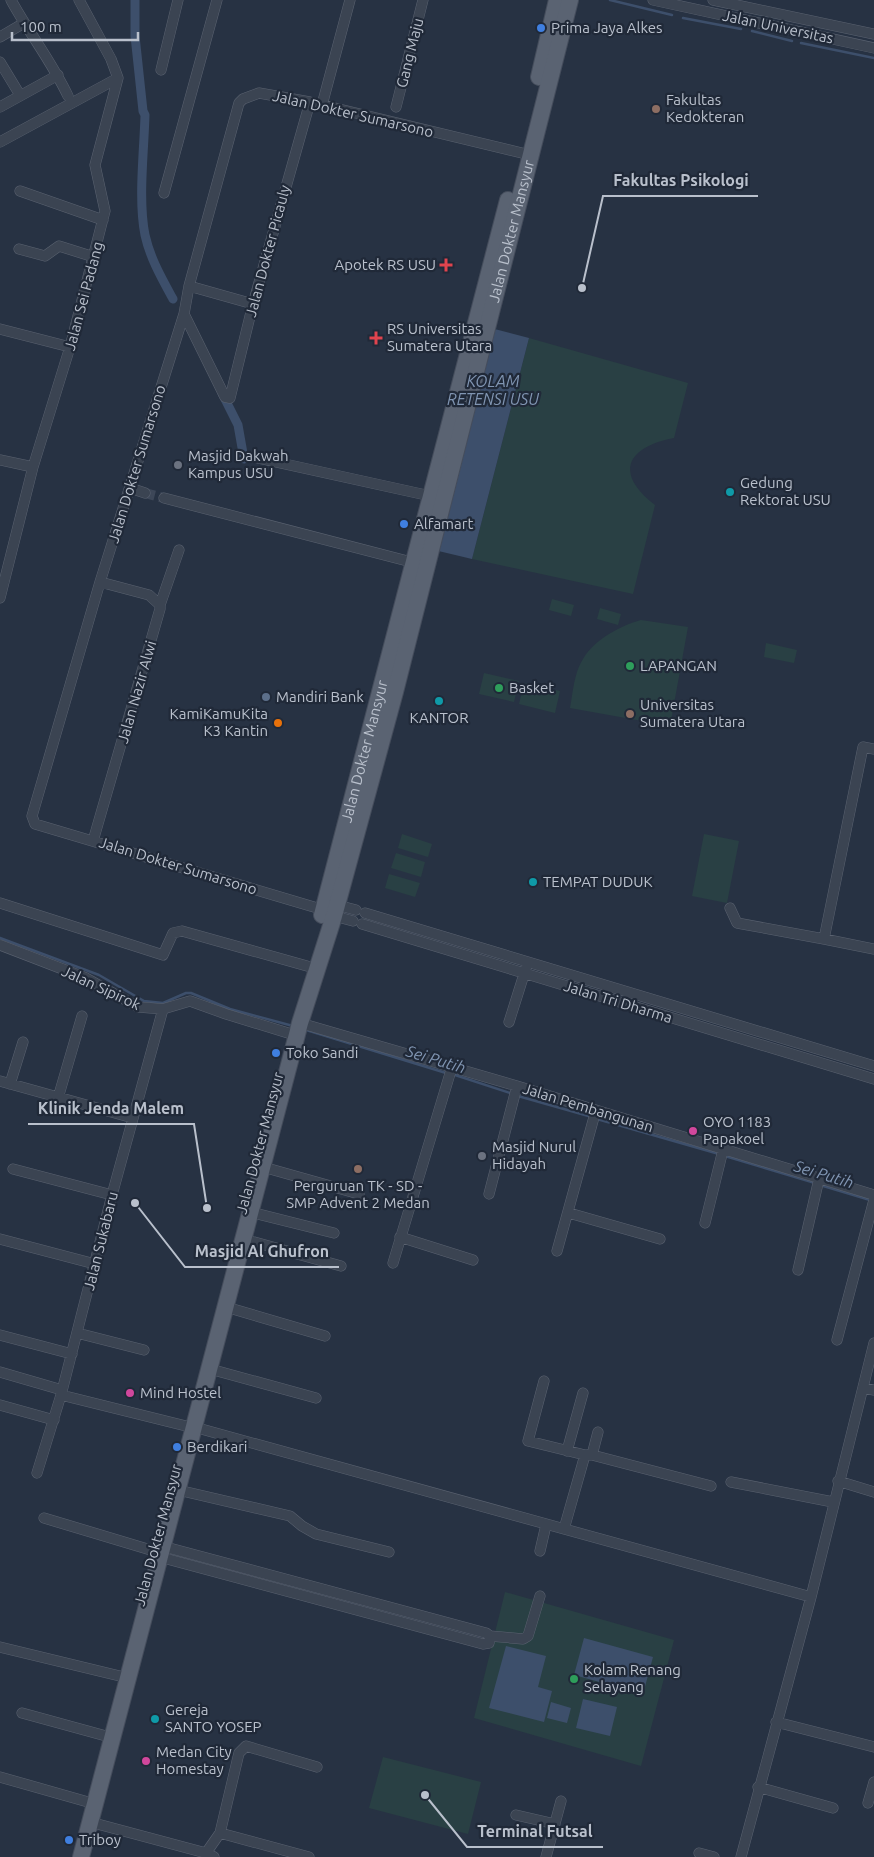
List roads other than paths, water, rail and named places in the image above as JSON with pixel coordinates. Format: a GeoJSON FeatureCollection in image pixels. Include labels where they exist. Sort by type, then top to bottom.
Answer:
{"type":"FeatureCollection","features":[{"type":"Feature","properties":{"kind":"main road","name":"Jalan Dokter Mansyur"},"geometry":{"type":"LineString","coordinates":[[525,154],[557,0]]}},
{"type":"Feature","properties":{"kind":"main road","name":"Jalan Dokter Mansyur"},"geometry":{"type":"LineString","coordinates":[[81,1857],[157,1551],[295,1027],[331,910],[525,154],[570,0]]}},
{"type":"Feature","properties":{"kind":"main road","name":"Jalan Dokter Mansyur"},"geometry":{"type":"LineString","coordinates":[[157,1551],[178,1490],[190,1426],[210,1368],[263,1167],[307,966],[331,910]]}},
{"type":"Feature","properties":{"kind":"main road","name":"Jalan Dokter Mansyur"},"geometry":{"type":"LineString","coordinates":[[74,1857],[106,1736],[125,1677]]}},
{"type":"Feature","properties":{"kind":"street"},"geometry":{"type":"LineString","coordinates":[[11,0],[58,75],[68,96]]}},
{"type":"Feature","properties":{"kind":"street"},"geometry":{"type":"LineString","coordinates":[[0,142],[118,78],[111,59],[79,0]]}},
{"type":"Feature","properties":{"kind":"street"},"geometry":{"type":"LineString","coordinates":[[161,70],[178,0]]}},
{"type":"Feature","properties":{"kind":"street"},"geometry":{"type":"LineString","coordinates":[[164,193],[217,0]]}},
{"type":"Feature","properties":{"kind":"street"},"geometry":{"type":"LineString","coordinates":[[322,105],[350,0]]}},
{"type":"Feature","properties":{"kind":"street","name":"Gang Maju"},"geometry":{"type":"LineString","coordinates":[[396,107],[422,0]]}},
{"type":"Feature","properties":{"kind":"street","name":"Jalan Universitas"},"geometry":{"type":"LineString","coordinates":[[653,0],[874,48]]}},
{"type":"Feature","properties":{"kind":"street","name":"Jalan Universitas"},"geometry":{"type":"LineString","coordinates":[[713,0],[869,33]]}},
{"type":"Feature","properties":{"kind":"street"},"geometry":{"type":"LineString","coordinates":[[749,21],[752,8]]}},
{"type":"Feature","properties":{"kind":"street"},"geometry":{"type":"LineString","coordinates":[[0,37],[24,23]]}},
{"type":"Feature","properties":{"kind":"street"},"geometry":{"type":"LineString","coordinates":[[862,45],[869,33]]}},
{"type":"Feature","properties":{"kind":"street"},"geometry":{"type":"LineString","coordinates":[[0,62],[20,95]]}},
{"type":"Feature","properties":{"kind":"street"},"geometry":{"type":"LineString","coordinates":[[0,106],[58,75]]}},
{"type":"Feature","properties":{"kind":"street","name":"Jalan Sei Padang"},"geometry":{"type":"LineString","coordinates":[[0,598],[33,468],[70,347],[103,220],[104,200],[96,176],[95,165],[118,78]]}},
{"type":"Feature","properties":{"kind":"street","name":"Jalan Dokter Sumarsono"},"geometry":{"type":"LineString","coordinates":[[331,910],[35,824],[32,816],[100,582],[184,314],[189,286],[239,104],[243,99],[259,93],[310,102],[525,154]]}},
{"type":"Feature","properties":{"kind":"street","name":"Jalan Dokter Picauly"},"geometry":{"type":"LineString","coordinates":[[184,314],[225,397],[228,398],[310,102]]}},
{"type":"Feature","properties":{"kind":"street"},"geometry":{"type":"LineString","coordinates":[[20,191],[103,220]]}},
{"type":"Feature","properties":{"kind":"street"},"geometry":{"type":"LineString","coordinates":[[19,248],[45,256],[58,246],[94,257]]}},
{"type":"Feature","properties":{"kind":"street"},"geometry":{"type":"LineString","coordinates":[[189,286],[253,304]]}},
{"type":"Feature","properties":{"kind":"street"},"geometry":{"type":"LineString","coordinates":[[0,329],[70,347]]}},
{"type":"Feature","properties":{"kind":"street"},"geometry":{"type":"LineString","coordinates":[[253,457],[436,497]]}},
{"type":"Feature","properties":{"kind":"street"},"geometry":{"type":"LineString","coordinates":[[0,460],[33,468]]}},
{"type":"Feature","properties":{"kind":"street"},"geometry":{"type":"LineString","coordinates":[[130,488],[145,492]]}},
{"type":"Feature","properties":{"kind":"street"},"geometry":{"type":"LineString","coordinates":[[164,498],[419,564]]}},
{"type":"Feature","properties":{"kind":"street","name":"Jalan Nazir Alwi"},"geometry":{"type":"LineString","coordinates":[[93,841],[160,615],[160,605],[179,550]]}},
{"type":"Feature","properties":{"kind":"street"},"geometry":{"type":"LineString","coordinates":[[100,582],[149,596],[160,605]]}},
{"type":"Feature","properties":{"kind":"street"},"geometry":{"type":"LineString","coordinates":[[824,939],[863,747],[874,749]]}},
{"type":"Feature","properties":{"kind":"street"},"geometry":{"type":"LineString","coordinates":[[0,903],[162,955],[173,933],[182,931],[307,966]]}},
{"type":"Feature","properties":{"kind":"street"},"geometry":{"type":"LineString","coordinates":[[730,908],[738,923],[874,948]]}},
{"type":"Feature","properties":{"kind":"street","name":"Jalan Tri Dharma"},"geometry":{"type":"LineString","coordinates":[[331,910],[360,912],[874,1066]]}},
{"type":"Feature","properties":{"kind":"street","name":"Jalan Tri Dharma"},"geometry":{"type":"LineString","coordinates":[[331,910],[357,923],[874,1079]]}},
{"type":"Feature","properties":{"kind":"street","name":"Jalan Sipirok"},"geometry":{"type":"LineString","coordinates":[[0,945],[86,978],[138,1007],[163,1009],[190,1001],[226,1014],[295,1027]]}},
{"type":"Feature","properties":{"kind":"street"},"geometry":{"type":"LineString","coordinates":[[473,957],[477,946]]}},
{"type":"Feature","properties":{"kind":"street"},"geometry":{"type":"LineString","coordinates":[[509,1022],[528,961]]}},
{"type":"Feature","properties":{"kind":"street","name":"Jalan Sukabaru"},"geometry":{"type":"LineString","coordinates":[[37,1473],[62,1393],[112,1195],[163,1009]]}},
{"type":"Feature","properties":{"kind":"street"},"geometry":{"type":"LineString","coordinates":[[58,1098],[82,1016]]}},
{"type":"Feature","properties":{"kind":"street","name":"Jalan Pembangunan"},"geometry":{"type":"LineString","coordinates":[[295,1027],[818,1182],[874,1195]]}},
{"type":"Feature","properties":{"kind":"street"},"geometry":{"type":"LineString","coordinates":[[23,1042],[5,1083],[133,1118]]}},
{"type":"Feature","properties":{"kind":"street"},"geometry":{"type":"LineString","coordinates":[[393,1263],[451,1072]]}},
{"type":"Feature","properties":{"kind":"street"},"geometry":{"type":"LineString","coordinates":[[489,1194],[516,1092]]}},
{"type":"Feature","properties":{"kind":"street"},"geometry":{"type":"LineString","coordinates":[[557,1251],[569,1213],[594,1115]]}},
{"type":"Feature","properties":{"kind":"street"},"geometry":{"type":"LineString","coordinates":[[705,1223],[722,1153]]}},
{"type":"Feature","properties":{"kind":"street"},"geometry":{"type":"LineString","coordinates":[[263,1167],[358,1194]]}},
{"type":"Feature","properties":{"kind":"street"},"geometry":{"type":"LineString","coordinates":[[14,1169],[112,1195]]}},
{"type":"Feature","properties":{"kind":"street"},"geometry":{"type":"LineString","coordinates":[[798,1270],[818,1182]]}},
{"type":"Feature","properties":{"kind":"street"},"geometry":{"type":"LineString","coordinates":[[837,1340],[874,1201]]}},
{"type":"Feature","properties":{"kind":"street"},"geometry":{"type":"LineString","coordinates":[[250,1212],[334,1233]]}},
{"type":"Feature","properties":{"kind":"street"},"geometry":{"type":"LineString","coordinates":[[569,1213],[660,1239]]}},
{"type":"Feature","properties":{"kind":"street"},"geometry":{"type":"LineString","coordinates":[[400,1237],[472,1260]]}},
{"type":"Feature","properties":{"kind":"street"},"geometry":{"type":"LineString","coordinates":[[0,1239],[95,1264]]}},
{"type":"Feature","properties":{"kind":"street"},"geometry":{"type":"LineString","coordinates":[[243,1239],[341,1266]]}},
{"type":"Feature","properties":{"kind":"street"},"geometry":{"type":"LineString","coordinates":[[226,1307],[325,1336]]}},
{"type":"Feature","properties":{"kind":"street"},"geometry":{"type":"LineString","coordinates":[[77,1333],[144,1350]]}},
{"type":"Feature","properties":{"kind":"street"},"geometry":{"type":"LineString","coordinates":[[0,1335],[72,1354]]}},
{"type":"Feature","properties":{"kind":"street"},"geometry":{"type":"LineString","coordinates":[[741,1857],[758,1787],[811,1597],[838,1481],[874,1343]]}},
{"type":"Feature","properties":{"kind":"street"},"geometry":{"type":"LineString","coordinates":[[210,1368],[316,1398]]}},
{"type":"Feature","properties":{"kind":"street"},"geometry":{"type":"LineString","coordinates":[[0,1372],[62,1393],[190,1426],[811,1597]]}},
{"type":"Feature","properties":{"kind":"street"},"geometry":{"type":"LineString","coordinates":[[544,1381],[528,1440],[712,1486]]}},
{"type":"Feature","properties":{"kind":"street"},"geometry":{"type":"LineString","coordinates":[[863,1388],[874,1390]]}},
{"type":"Feature","properties":{"kind":"street"},"geometry":{"type":"LineString","coordinates":[[567,1451],[583,1393]]}},
{"type":"Feature","properties":{"kind":"street"},"geometry":{"type":"LineString","coordinates":[[0,1405],[54,1420]]}},
{"type":"Feature","properties":{"kind":"street"},"geometry":{"type":"LineString","coordinates":[[564,1529],[588,1455],[598,1432]]}},
{"type":"Feature","properties":{"kind":"street"},"geometry":{"type":"LineString","coordinates":[[838,1481],[874,1492]]}},
{"type":"Feature","properties":{"kind":"street"},"geometry":{"type":"LineString","coordinates":[[731,1482],[833,1502]]}},
{"type":"Feature","properties":{"kind":"street"},"geometry":{"type":"LineString","coordinates":[[178,1490],[290,1516],[316,1534],[389,1552]]}},
{"type":"Feature","properties":{"kind":"street"},"geometry":{"type":"LineString","coordinates":[[44,1518],[157,1551],[419,1622],[483,1644],[489,1643],[490,1636],[523,1638],[528,1636],[540,1596]]}},
{"type":"Feature","properties":{"kind":"street"},"geometry":{"type":"LineString","coordinates":[[540,1551],[546,1525]]}},
{"type":"Feature","properties":{"kind":"street"},"geometry":{"type":"LineString","coordinates":[[0,1647],[125,1677]]}},
{"type":"Feature","properties":{"kind":"street"},"geometry":{"type":"LineString","coordinates":[[22,1713],[106,1736]]}},
{"type":"Feature","properties":{"kind":"street"},"geometry":{"type":"LineString","coordinates":[[776,1722],[874,1746]]}},
{"type":"Feature","properties":{"kind":"street"},"geometry":{"type":"LineString","coordinates":[[90,1822],[210,1855],[220,1833],[239,1752],[243,1747],[246,1746],[317,1766]]}},
{"type":"Feature","properties":{"kind":"street"},"geometry":{"type":"LineString","coordinates":[[0,1777],[88,1802]]}},
{"type":"Feature","properties":{"kind":"street"},"geometry":{"type":"LineString","coordinates":[[868,1803],[874,1782]]}},
{"type":"Feature","properties":{"kind":"street"},"geometry":{"type":"LineString","coordinates":[[758,1787],[833,1808]]}},
{"type":"Feature","properties":{"kind":"street"},"geometry":{"type":"LineString","coordinates":[[546,1857],[561,1802]]}},
{"type":"Feature","properties":{"kind":"street"},"geometry":{"type":"LineString","coordinates":[[516,1815],[555,1824]]}},
{"type":"Feature","properties":{"kind":"street"},"geometry":{"type":"LineString","coordinates":[[220,1833],[309,1857]]}},
{"type":"Feature","properties":{"kind":"street"},"geometry":{"type":"LineString","coordinates":[[699,1853],[714,1857]]}},
{"type":"Feature","properties":{"kind":"water","name":"KOLAM RETENSI USU"},"geometry":{"type":"Polygon","coordinates":[[[487,327],[529,338],[472,559],[430,549],[487,327]]]}},
{"type":"Feature","properties":{"kind":"water"},"geometry":{"type":"Polygon","coordinates":[[[584,1638],[653,1657],[643,1694],[574,1675],[584,1638]]]}},
{"type":"Feature","properties":{"kind":"water"},"geometry":{"type":"Polygon","coordinates":[[[506,1646],[546,1656],[538,1687],[552,1691],[544,1722],[489,1708],[506,1646]]]}},
{"type":"Feature","properties":{"kind":"water"},"geometry":{"type":"Polygon","coordinates":[[[583,1699],[617,1707],[610,1736],[576,1728],[583,1699]]]}},
{"type":"Feature","properties":{"kind":"water"},"geometry":{"type":"Polygon","coordinates":[[[551,1702],[571,1708],[567,1723],[547,1718],[551,1702]]]}},
{"type":"Feature","properties":{"kind":"waterway"},"geometry":{"type":"LineString","coordinates":[[135,0],[135,36],[145,115],[142,191],[143,221],[150,252],[173,299]]}},
{"type":"Feature","properties":{"kind":"waterway"},"geometry":{"type":"LineString","coordinates":[[610,0],[672,15]]}},
{"type":"Feature","properties":{"kind":"waterway"},"geometry":{"type":"LineString","coordinates":[[683,18],[741,29]]}},
{"type":"Feature","properties":{"kind":"waterway"},"geometry":{"type":"LineString","coordinates":[[752,31],[792,41]]}},
{"type":"Feature","properties":{"kind":"waterway"},"geometry":{"type":"LineString","coordinates":[[801,43],[874,58]]}},
{"type":"Feature","properties":{"kind":"waterway"},"geometry":{"type":"LineString","coordinates":[[222,393],[238,425],[244,459]]}},
{"type":"Feature","properties":{"kind":"waterway","name":"Sei Putih"},"geometry":{"type":"LineString","coordinates":[[0,938],[99,975],[144,1001],[163,1003],[186,993],[191,993],[230,1009],[293,1026]]}},
{"type":"Feature","properties":{"kind":"waterway","name":"Sei Putih"},"geometry":{"type":"LineString","coordinates":[[303,1029],[446,1073]]}},
{"type":"Feature","properties":{"kind":"waterway","name":"Sei Putih"},"geometry":{"type":"LineString","coordinates":[[452,1074],[513,1094]]}},
{"type":"Feature","properties":{"kind":"waterway","name":"Sei Putih"},"geometry":{"type":"LineString","coordinates":[[518,1096],[592,1117]]}},
{"type":"Feature","properties":{"kind":"waterway","name":"Sei Putih"},"geometry":{"type":"LineString","coordinates":[[597,1119],[719,1154]]}},
{"type":"Feature","properties":{"kind":"waterway","name":"Sei Putih"},"geometry":{"type":"LineString","coordinates":[[725,1156],[815,1183]]}},
{"type":"Feature","properties":{"kind":"waterway","name":"Sei Putih"},"geometry":{"type":"LineString","coordinates":[[820,1185],[870,1200]]}},
{"type":"Feature","properties":{"kind":"tunnel"},"geometry":{"type":"LineString","coordinates":[[145,493],[164,498]]}},
{"type":"Feature","properties":{"kind":"place","name":"Prima Jaya Alkes"},"geometry":{"type":"Point","coordinates":[541,28]}},
{"type":"Feature","properties":{"kind":"place","name":"Fakultas Kedokteran"},"geometry":{"type":"Point","coordinates":[656,109]}},
{"type":"Feature","properties":{"kind":"place","name":"Apotek RS USU"},"geometry":{"type":"Point","coordinates":[446,265]}},
{"type":"Feature","properties":{"kind":"place","name":"Fakultas Psikologi"},"geometry":{"type":"Point","coordinates":[582,288]}},
{"type":"Feature","properties":{"kind":"place","name":"RS Universitas Sumatera Utara"},"geometry":{"type":"Point","coordinates":[376,338]}},
{"type":"Feature","properties":{"kind":"place","name":"Masjid Dakwah Kampus USU"},"geometry":{"type":"Point","coordinates":[178,465]}},
{"type":"Feature","properties":{"kind":"place","name":"Gedung Rektorat USU"},"geometry":{"type":"Point","coordinates":[730,492]}},
{"type":"Feature","properties":{"kind":"place","name":"Alfamart"},"geometry":{"type":"Point","coordinates":[404,524]}},
{"type":"Feature","properties":{"kind":"place","name":"LAPANGAN"},"geometry":{"type":"Point","coordinates":[630,666]}},
{"type":"Feature","properties":{"kind":"place","name":"Basket"},"geometry":{"type":"Point","coordinates":[499,688]}},
{"type":"Feature","properties":{"kind":"place","name":"Mandiri Bank"},"geometry":{"type":"Point","coordinates":[266,697]}},
{"type":"Feature","properties":{"kind":"place","name":"KANTOR"},"geometry":{"type":"Point","coordinates":[439,701]}},
{"type":"Feature","properties":{"kind":"place","name":"Universitas Sumatera Utara"},"geometry":{"type":"Point","coordinates":[630,714]}},
{"type":"Feature","properties":{"kind":"place","name":"KamiKamuKita K3 Kantin"},"geometry":{"type":"Point","coordinates":[278,723]}},
{"type":"Feature","properties":{"kind":"place","name":"TEMPAT DUDUK"},"geometry":{"type":"Point","coordinates":[533,882]}},
{"type":"Feature","properties":{"kind":"place","name":"Toko Sandi"},"geometry":{"type":"Point","coordinates":[276,1053]}},
{"type":"Feature","properties":{"kind":"place","name":"OYO 1183 Papakoel"},"geometry":{"type":"Point","coordinates":[693,1131]}},
{"type":"Feature","properties":{"kind":"place","name":"Masjid Nurul Hidayah"},"geometry":{"type":"Point","coordinates":[482,1156]}},
{"type":"Feature","properties":{"kind":"place","name":"Perguruan TK - SD - SMP Advent 2 Medan"},"geometry":{"type":"Point","coordinates":[358,1169]}},
{"type":"Feature","properties":{"kind":"place","name":"Masjid Al Ghufron"},"geometry":{"type":"Point","coordinates":[135,1203]}},
{"type":"Feature","properties":{"kind":"place","name":"Klinik Jenda Malem"},"geometry":{"type":"Point","coordinates":[207,1208]}},
{"type":"Feature","properties":{"kind":"place","name":"Mind Hostel"},"geometry":{"type":"Point","coordinates":[130,1393]}},
{"type":"Feature","properties":{"kind":"place","name":"Berdikari"},"geometry":{"type":"Point","coordinates":[177,1447]}},
{"type":"Feature","properties":{"kind":"place","name":"Kolam Renang Selayang"},"geometry":{"type":"Point","coordinates":[574,1679]}},
{"type":"Feature","properties":{"kind":"place","name":"Gereja SANTO YOSEP"},"geometry":{"type":"Point","coordinates":[155,1719]}},
{"type":"Feature","properties":{"kind":"place","name":"Medan City Homestay"},"geometry":{"type":"Point","coordinates":[146,1761]}},
{"type":"Feature","properties":{"kind":"place","name":"Terminal Futsal"},"geometry":{"type":"Point","coordinates":[425,1795]}},
{"type":"Feature","properties":{"kind":"place","name":"Triboy"},"geometry":{"type":"Point","coordinates":[69,1840]}}]}
